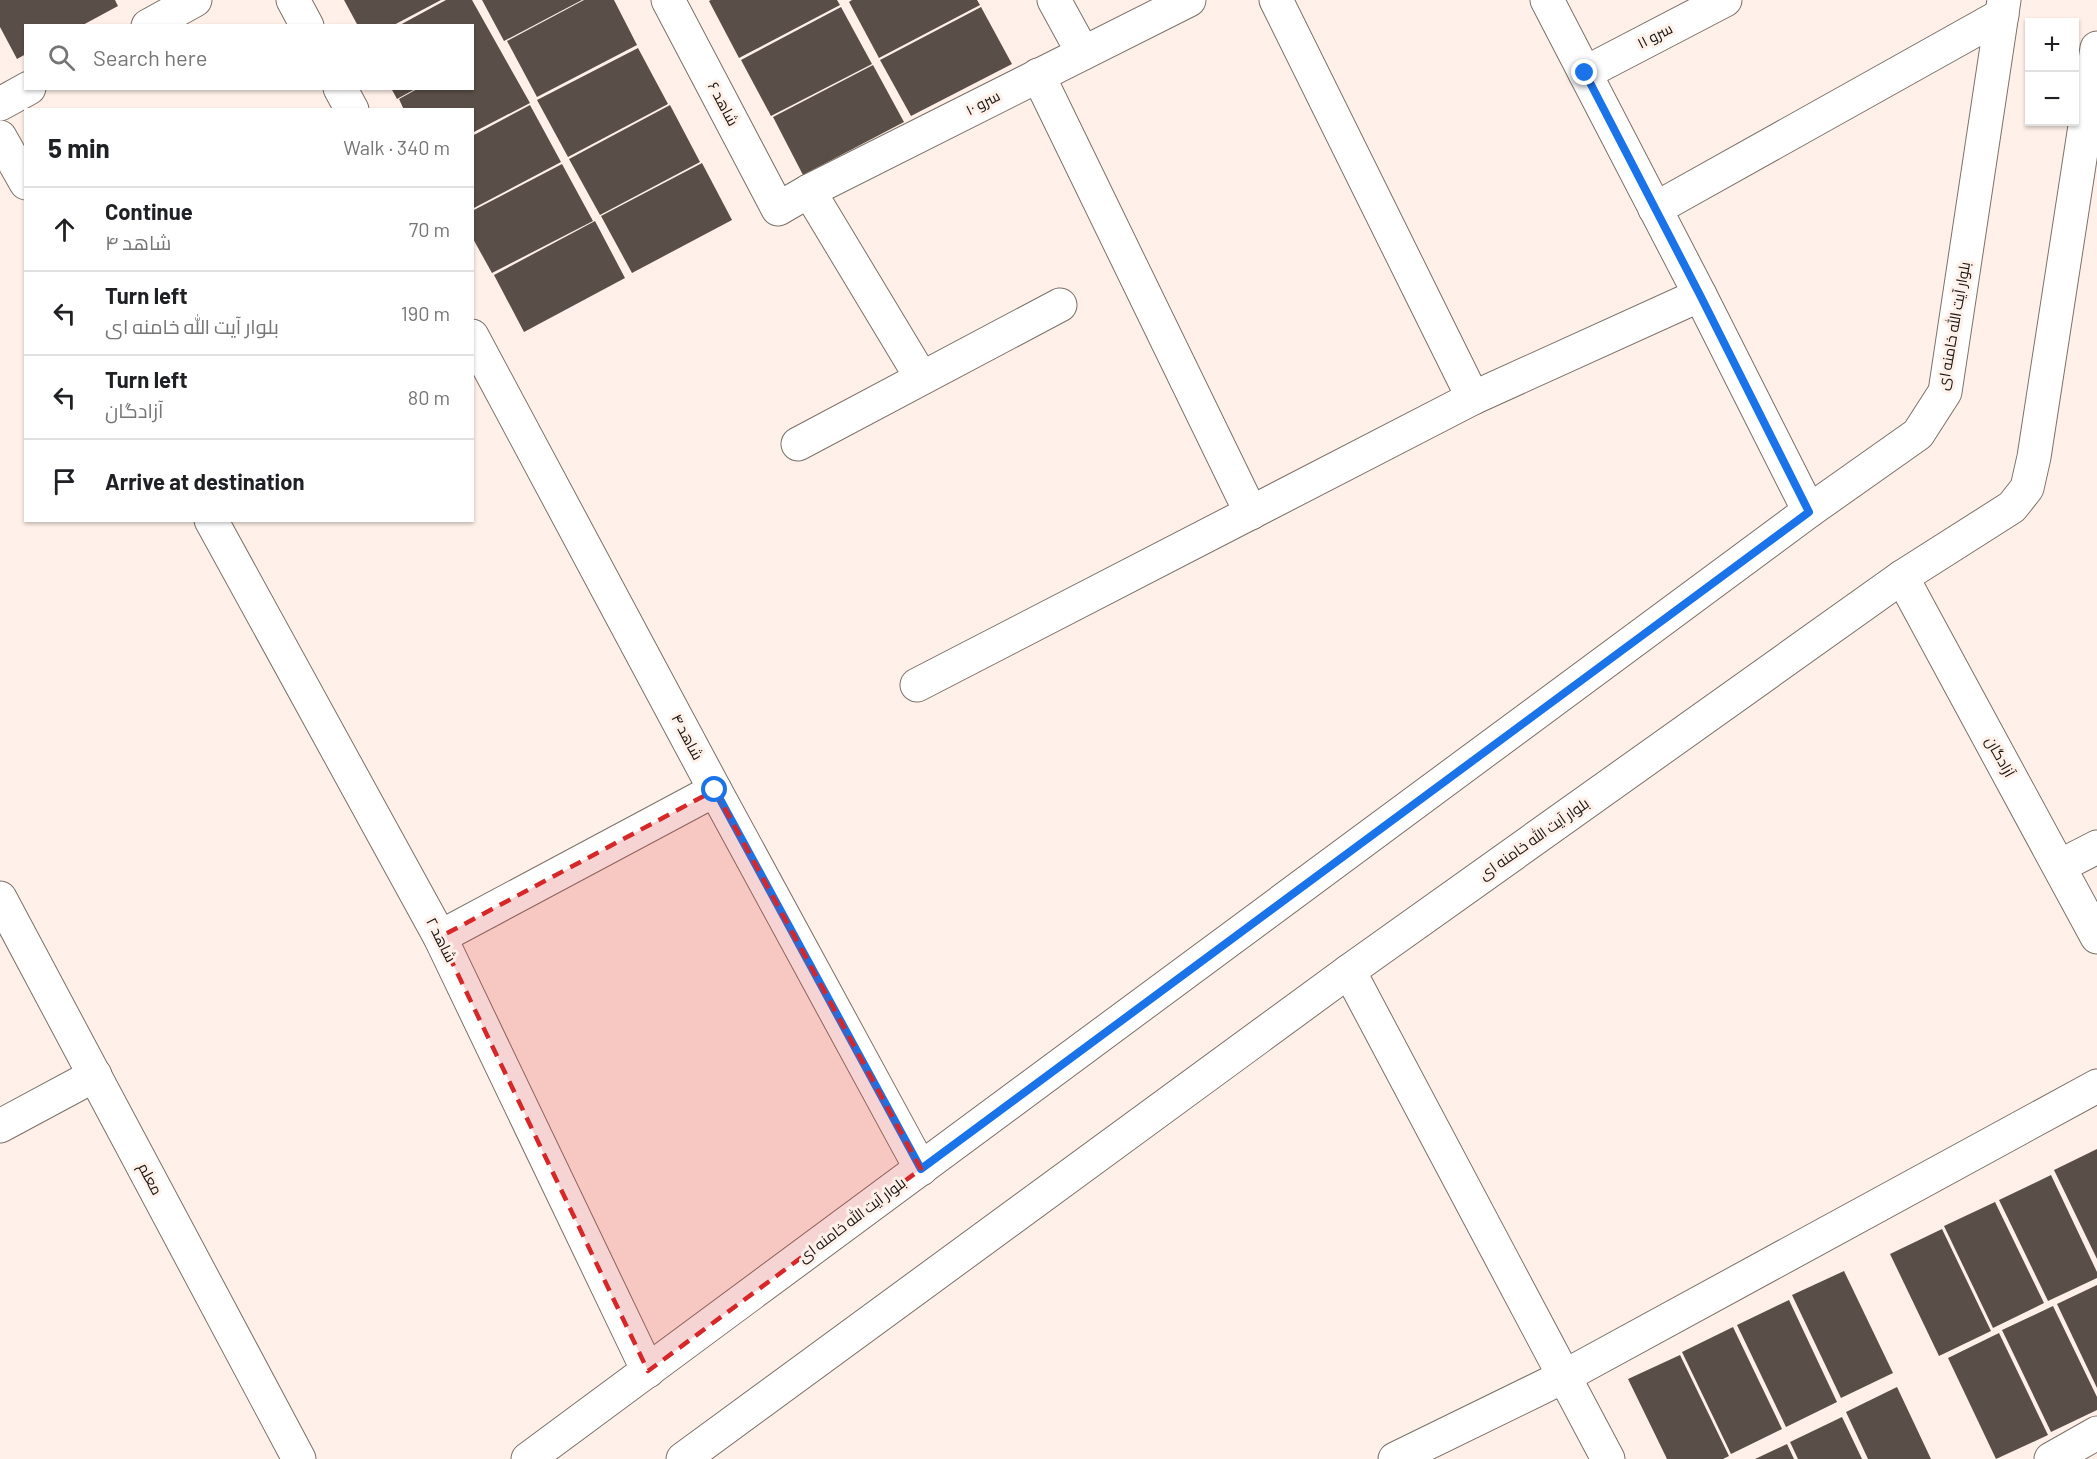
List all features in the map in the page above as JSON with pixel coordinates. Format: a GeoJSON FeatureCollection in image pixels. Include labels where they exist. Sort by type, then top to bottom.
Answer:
{"type":"FeatureCollection","features":[{"type":"Feature","properties":{"kind":"street"},"geometry":{"type":"LineString","coordinates":[[152,24],[195,0]]}},
{"type":"Feature","properties":{"kind":"street"},"geometry":{"type":"LineString","coordinates":[[293,0],[306,24]]}},
{"type":"Feature","properties":{"kind":"street","name":"شاهد ۶"},"geometry":{"type":"LineString","coordinates":[[668,0],[778,209]]}},
{"type":"Feature","properties":{"kind":"street"},"geometry":{"type":"LineString","coordinates":[[1054,0],[1083,53]]}},
{"type":"Feature","properties":{"kind":"street","name":"سرو ۱۰"},"geometry":{"type":"LineString","coordinates":[[778,209],[1189,0]]}},
{"type":"Feature","properties":{"kind":"street"},"geometry":{"type":"LineString","coordinates":[[1276,0],[1473,398]]}},
{"type":"Feature","properties":{"kind":"street"},"geometry":{"type":"LineString","coordinates":[[1547,0],[1700,295],[1809,512]]}},
{"type":"Feature","properties":{"kind":"street","name":"سرو ۱۱"},"geometry":{"type":"LineString","coordinates":[[1585,73],[1725,0]]}},
{"type":"Feature","properties":{"kind":"street"},"geometry":{"type":"LineString","coordinates":[[1655,208],[2003,8]]}},
{"type":"Feature","properties":{"kind":"street","name":"بلوار آیت الله خامنه ای"},"geometry":{"type":"LineString","coordinates":[[528,1459],[1809,512],[1918,434],[1945,392],[2003,8]]}},
{"type":"Feature","properties":{"kind":"street","name":"بلوار آیت الله خامنه ای"},"geometry":{"type":"LineString","coordinates":[[683,1459],[1349,971],[1902,577],[2012,507],[2027,488],[2034,457],[2097,48]]}},
{"type":"Feature","properties":{"kind":"street"},"geometry":{"type":"LineString","coordinates":[[1038,75],[1251,513]]}},
{"type":"Feature","properties":{"kind":"street"},"geometry":{"type":"LineString","coordinates":[[0,104],[25,90]]}},
{"type":"Feature","properties":{"kind":"street"},"geometry":{"type":"LineString","coordinates":[[341,90],[351,108]]}},
{"type":"Feature","properties":{"kind":"street"},"geometry":{"type":"LineString","coordinates":[[0,137],[24,179]]}},
{"type":"Feature","properties":{"kind":"street"},"geometry":{"type":"LineString","coordinates":[[810,191],[921,377]]}},
{"type":"Feature","properties":{"kind":"street"},"geometry":{"type":"LineString","coordinates":[[917,685],[1473,398],[1700,295]]}},
{"type":"Feature","properties":{"kind":"street"},"geometry":{"type":"LineString","coordinates":[[798,444],[1060,305]]}},
{"type":"Feature","properties":{"kind":"street","name":"شاهد ۴"},"geometry":{"type":"LineString","coordinates":[[474,340],[921,1169]]}},
{"type":"Feature","properties":{"kind":"street","name":"شاهد ۲"},"geometry":{"type":"LineString","coordinates":[[212,522],[440,936],[648,1371]]}},
{"type":"Feature","properties":{"kind":"street","name":"آزادگان"},"geometry":{"type":"LineString","coordinates":[[1902,577],[2097,937]]}},
{"type":"Feature","properties":{"kind":"street"},"geometry":{"type":"LineString","coordinates":[[440,936],[715,790]]}},
{"type":"Feature","properties":{"kind":"street"},"geometry":{"type":"LineString","coordinates":[[2060,866],[2097,847]]}},
{"type":"Feature","properties":{"kind":"street","name":"معلم"},"geometry":{"type":"LineString","coordinates":[[0,898],[299,1459]]}},
{"type":"Feature","properties":{"kind":"street"},"geometry":{"type":"LineString","coordinates":[[1349,971],[1608,1459]]}},
{"type":"Feature","properties":{"kind":"street"},"geometry":{"type":"LineString","coordinates":[[0,1126],[95,1075]]}},
{"type":"Feature","properties":{"kind":"street"},"geometry":{"type":"LineString","coordinates":[[1395,1459],[1565,1377],[2097,1086]]}},
{"type":"Feature","properties":{"kind":"street"},"geometry":{"type":"LineString","coordinates":[[2051,1459],[2097,1433]]}},
{"type":"Feature","properties":{"kind":"highlighted area"},"geometry":{"type":"Polygon","coordinates":[[[715,790],[921,1169],[648,1371],[440,937],[715,790]]]}},
{"type":"Feature","properties":{"kind":"building"},"geometry":{"type":"Polygon","coordinates":[[[0,0],[115,0],[118,6],[85,24],[24,24],[24,55],[17,59],[0,27],[0,0]]]}},
{"type":"Feature","properties":{"kind":"building"},"geometry":{"type":"Polygon","coordinates":[[[344,0],[441,0],[396,24],[357,24],[344,0]]]}},
{"type":"Feature","properties":{"kind":"building"},"geometry":{"type":"Polygon","coordinates":[[[446,0],[472,0],[530,103],[474,132],[474,108],[403,108],[399,99],[415,90],[474,90],[474,24],[402,24],[446,0]]]}},
{"type":"Feature","properties":{"kind":"building"},"geometry":{"type":"Polygon","coordinates":[[[482,0],[582,0],[504,41],[482,0]]]}},
{"type":"Feature","properties":{"kind":"building"},"geometry":{"type":"Polygon","coordinates":[[[584,0],[614,0],[637,45],[537,97],[507,41],[584,0]]]}},
{"type":"Feature","properties":{"kind":"building"},"geometry":{"type":"Polygon","coordinates":[[[837,0],[840,5],[739,58],[709,1],[837,0]]]}},
{"type":"Feature","properties":{"kind":"building"},"geometry":{"type":"Polygon","coordinates":[[[852,0],[977,0],[980,5],[879,58],[849,2],[852,0]]]}},
{"type":"Feature","properties":{"kind":"building"},"geometry":{"type":"Polygon","coordinates":[[[841,7],[872,64],[771,116],[741,60],[841,7]]]}},
{"type":"Feature","properties":{"kind":"building"},"geometry":{"type":"Polygon","coordinates":[[[981,7],[1012,64],[911,116],[880,60],[981,7]]]}},
{"type":"Feature","properties":{"kind":"building"},"geometry":{"type":"Polygon","coordinates":[[[638,48],[668,104],[568,157],[537,100],[638,48]]]}},
{"type":"Feature","properties":{"kind":"building"},"geometry":{"type":"Polygon","coordinates":[[[873,65],[904,122],[803,175],[773,117],[873,65]]]}},
{"type":"Feature","properties":{"kind":"building"},"geometry":{"type":"Polygon","coordinates":[[[392,90],[413,90],[397,99],[392,90]]]}},
{"type":"Feature","properties":{"kind":"building"},"geometry":{"type":"Polygon","coordinates":[[[530,105],[561,162],[474,208],[474,135],[530,105]]]}},
{"type":"Feature","properties":{"kind":"building"},"geometry":{"type":"Polygon","coordinates":[[[670,105],[700,162],[600,215],[569,159],[670,105]]]}},
{"type":"Feature","properties":{"kind":"building"},"geometry":{"type":"Polygon","coordinates":[[[702,163],[732,220],[632,273],[601,216],[702,163]]]}},
{"type":"Feature","properties":{"kind":"building"},"geometry":{"type":"Polygon","coordinates":[[[562,164],[593,221],[492,273],[474,241],[474,210],[562,164]]]}},
{"type":"Feature","properties":{"kind":"building"},"geometry":{"type":"Polygon","coordinates":[[[595,221],[625,278],[524,332],[494,275],[595,221]]]}},
{"type":"Feature","properties":{"kind":"building"},"geometry":{"type":"Polygon","coordinates":[[[2097,1149],[2097,1259],[2054,1170],[2097,1149]]]}},
{"type":"Feature","properties":{"kind":"building"},"geometry":{"type":"Polygon","coordinates":[[[2051,1175],[2097,1272],[2097,1278],[2048,1301],[1999,1200],[2051,1175]]]}},
{"type":"Feature","properties":{"kind":"building"},"geometry":{"type":"Polygon","coordinates":[[[1995,1202],[2044,1303],[1993,1328],[1944,1226],[1995,1202]]]}},
{"type":"Feature","properties":{"kind":"building"},"geometry":{"type":"Polygon","coordinates":[[[1942,1229],[1991,1331],[1939,1356],[1890,1254],[1942,1229]]]}},
{"type":"Feature","properties":{"kind":"building"},"geometry":{"type":"Polygon","coordinates":[[[1844,1271],[1893,1373],[1841,1398],[1792,1295],[1844,1271]]]}},
{"type":"Feature","properties":{"kind":"building"},"geometry":{"type":"Polygon","coordinates":[[[2097,1285],[2097,1388],[2057,1304],[2097,1285]]]}},
{"type":"Feature","properties":{"kind":"building"},"geometry":{"type":"Polygon","coordinates":[[[1789,1300],[1837,1402],[1786,1427],[1737,1325],[1789,1300]]]}},
{"type":"Feature","properties":{"kind":"building"},"geometry":{"type":"Polygon","coordinates":[[[2053,1306],[2097,1397],[2097,1410],[2051,1432],[2002,1330],[2053,1306]]]}},
{"type":"Feature","properties":{"kind":"building"},"geometry":{"type":"Polygon","coordinates":[[[1733,1327],[1782,1429],[1731,1454],[1682,1352],[1733,1327]]]}},
{"type":"Feature","properties":{"kind":"building"},"geometry":{"type":"Polygon","coordinates":[[[1999,1333],[2048,1435],[1996,1459],[1948,1358],[1999,1333]]]}},
{"type":"Feature","properties":{"kind":"building"},"geometry":{"type":"Polygon","coordinates":[[[1680,1355],[1729,1456],[1723,1459],[1667,1459],[1628,1379],[1680,1355]]]}},
{"type":"Feature","properties":{"kind":"building"},"geometry":{"type":"Polygon","coordinates":[[[1897,1387],[1931,1459],[1868,1459],[1846,1412],[1897,1387]]]}},
{"type":"Feature","properties":{"kind":"building"},"geometry":{"type":"Polygon","coordinates":[[[1842,1417],[1862,1459],[1798,1459],[1790,1442],[1842,1417]]]}},
{"type":"Feature","properties":{"kind":"building"},"geometry":{"type":"Polygon","coordinates":[[[1787,1444],[1794,1459],[1755,1459],[1787,1444]]]}},
{"type":"Feature","properties":{"kind":"route"},"geometry":{"type":"LineString","coordinates":[[715,790],[921,1169],[1809,512],[1585,73]]}}]}
